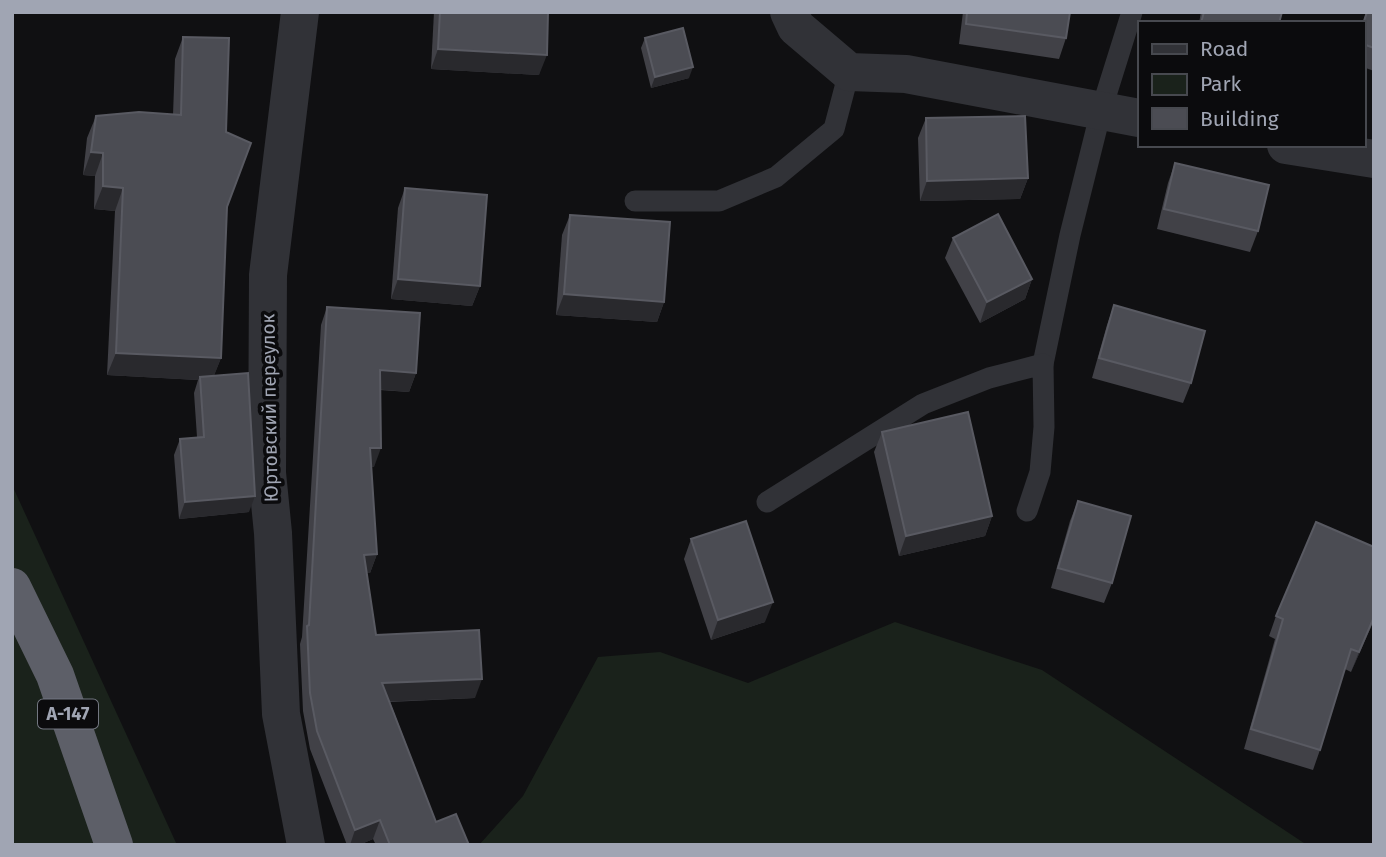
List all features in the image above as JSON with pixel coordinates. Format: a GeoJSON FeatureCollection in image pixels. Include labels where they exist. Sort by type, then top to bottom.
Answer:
{"type":"FeatureCollection","features":[{"type":"Feature","properties":{"kind":"highway","name":"А-147"},"geometry":{"type":"LineString","coordinates":[[12,587],[55,675],[114,845]]}},
{"type":"Feature","properties":{"kind":"street","name":"Юртовский переулок"},"geometry":{"type":"LineString","coordinates":[[300,12],[268,275],[267,473],[273,533],[281,714],[306,845]]}},
{"type":"Feature","properties":{"kind":"street"},"geometry":{"type":"LineString","coordinates":[[789,12],[796,27],[849,72],[906,74],[1138,118]]}},
{"type":"Feature","properties":{"kind":"street"},"geometry":{"type":"LineString","coordinates":[[1299,147],[1374,159]]}},
{"type":"Feature","properties":{"kind":"lane"},"geometry":{"type":"LineString","coordinates":[[1027,510],[1040,472],[1044,427],[1043,364],[1070,235],[1101,111],[1132,12]]}},
{"type":"Feature","properties":{"kind":"lane"},"geometry":{"type":"LineString","coordinates":[[635,201],[719,201],[776,177],[834,129],[849,72]]}},
{"type":"Feature","properties":{"kind":"lane"},"geometry":{"type":"LineString","coordinates":[[767,502],[923,404],[989,379],[1043,364]]}},
{"type":"Feature","properties":{"kind":"green space"},"geometry":{"type":"Polygon","coordinates":[[[12,485],[177,845],[12,845],[12,485]]]}},
{"type":"Feature","properties":{"kind":"green space"},"geometry":{"type":"Polygon","coordinates":[[[895,622],[1042,670],[1307,845],[479,845],[523,796],[598,657],[660,652],[748,683],[895,622]]]}},
{"type":"Feature","properties":{"kind":"building"},"geometry":{"type":"Polygon","coordinates":[[[440,12],[548,12],[547,55],[438,49],[440,12]]]}},
{"type":"Feature","properties":{"kind":"building"},"geometry":{"type":"Polygon","coordinates":[[[967,12],[1070,12],[1066,38],[966,24],[967,12]]]}},
{"type":"Feature","properties":{"kind":"building"},"geometry":{"type":"Polygon","coordinates":[[[1204,12],[1282,12],[1280,21],[1202,21],[1204,12]]]}},
{"type":"Feature","properties":{"kind":"building"},"geometry":{"type":"Polygon","coordinates":[[[1367,12],[1374,12],[1374,48],[1365,45],[1364,21],[1367,12]]]}},
{"type":"Feature","properties":{"kind":"building"},"geometry":{"type":"Polygon","coordinates":[[[683,28],[693,67],[655,77],[645,38],[683,28]]]}},
{"type":"Feature","properties":{"kind":"building"},"geometry":{"type":"Polygon","coordinates":[[[183,37],[229,38],[226,132],[251,143],[227,207],[221,358],[116,353],[123,188],[103,186],[103,153],[91,152],[96,116],[139,112],[181,115],[183,37]]]}},
{"type":"Feature","properties":{"kind":"building"},"geometry":{"type":"Polygon","coordinates":[[[1025,116],[1028,178],[927,181],[926,118],[1025,116]]]}},
{"type":"Feature","properties":{"kind":"building"},"geometry":{"type":"Polygon","coordinates":[[[1175,163],[1269,185],[1258,231],[1164,209],[1175,163]]]}},
{"type":"Feature","properties":{"kind":"building"},"geometry":{"type":"Polygon","coordinates":[[[405,188],[487,195],[480,286],[398,279],[405,188]]]}},
{"type":"Feature","properties":{"kind":"building"},"geometry":{"type":"Polygon","coordinates":[[[998,214],[1032,279],[987,302],[953,238],[998,214]]]}},
{"type":"Feature","properties":{"kind":"building"},"geometry":{"type":"Polygon","coordinates":[[[570,215],[670,222],[664,302],[564,294],[570,215]]]}},
{"type":"Feature","properties":{"kind":"building"},"geometry":{"type":"Polygon","coordinates":[[[1114,305],[1205,331],[1191,383],[1099,358],[1114,305]]]}},
{"type":"Feature","properties":{"kind":"building"},"geometry":{"type":"Polygon","coordinates":[[[327,307],[420,313],[416,373],[380,370],[381,448],[370,448],[377,554],[364,555],[376,635],[479,630],[482,679],[382,683],[436,822],[456,814],[469,845],[390,845],[380,820],[355,830],[317,731],[310,693],[307,626],[327,307]]]}},
{"type":"Feature","properties":{"kind":"building"},"geometry":{"type":"Polygon","coordinates":[[[248,373],[255,496],[185,502],[180,439],[204,437],[200,377],[248,373]]]}},
{"type":"Feature","properties":{"kind":"building"},"geometry":{"type":"Polygon","coordinates":[[[968,412],[992,516],[906,536],[882,432],[968,412]]]}},
{"type":"Feature","properties":{"kind":"building"},"geometry":{"type":"Polygon","coordinates":[[[1078,501],[1131,516],[1112,583],[1058,568],[1078,501]]]}},
{"type":"Feature","properties":{"kind":"building"},"geometry":{"type":"Polygon","coordinates":[[[746,521],[773,602],[718,620],[691,539],[746,521]]]}},
{"type":"Feature","properties":{"kind":"building"},"geometry":{"type":"Polygon","coordinates":[[[1316,522],[1374,547],[1374,617],[1359,652],[1351,649],[1320,750],[1251,729],[1283,619],[1276,616],[1316,522]]]}}]}
